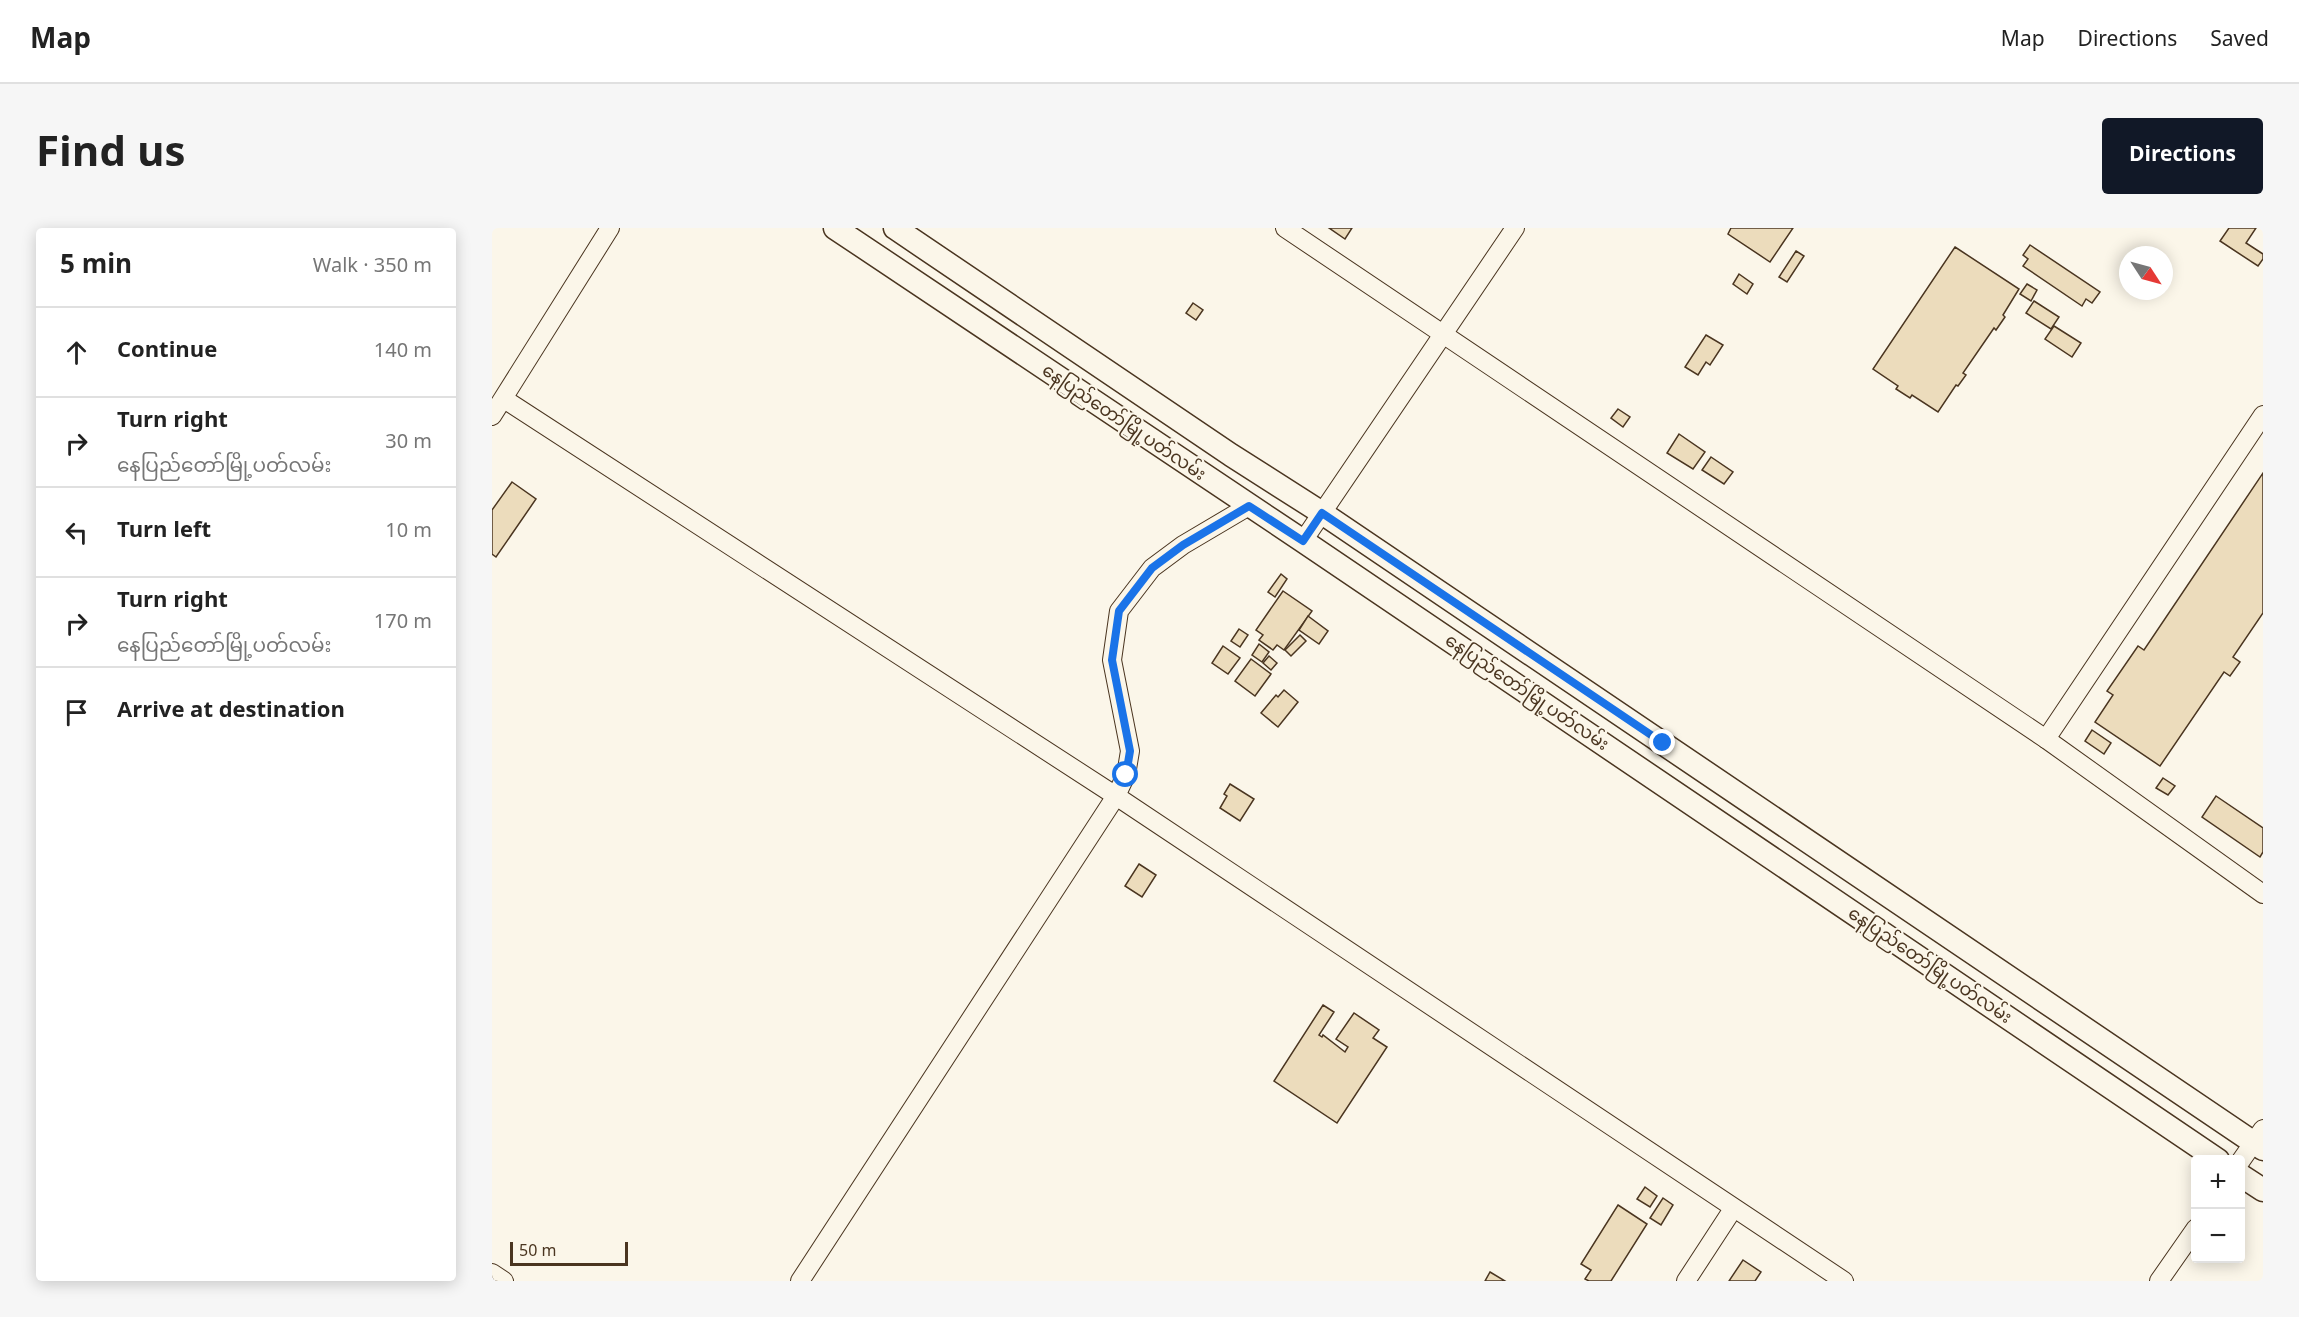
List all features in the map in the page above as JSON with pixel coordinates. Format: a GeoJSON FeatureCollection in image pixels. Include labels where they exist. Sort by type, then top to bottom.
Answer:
{"type":"FeatureCollection","features":[{"type":"Feature","properties":{"kind":"main road","name":"နေပြည်တော်မြို့ပတ်လမ်း"},"geometry":{"type":"LineString","coordinates":[[835,228],[1303,541],[2211,1155]]}},
{"type":"Feature","properties":{"kind":"main road","name":"နေပြည်တော်မြို့ပတ်လမ်း"},"geometry":{"type":"LineString","coordinates":[[895,228],[1231,455],[1322,513],[2260,1140]]}},
{"type":"Feature","properties":{"kind":"main road"},"geometry":{"type":"LineString","coordinates":[[2245,1178],[2263,1190]]}},
{"type":"Feature","properties":{"kind":"street"},"geometry":{"type":"LineString","coordinates":[[492,416],[610,228]]}},
{"type":"Feature","properties":{"kind":"street"},"geometry":{"type":"LineString","coordinates":[[1285,228],[2046,739],[2263,894]]}},
{"type":"Feature","properties":{"kind":"street"},"geometry":{"type":"LineString","coordinates":[[1303,541],[1515,228]]}},
{"type":"Feature","properties":{"kind":"street"},"geometry":{"type":"LineString","coordinates":[[504,399],[1116,796],[1844,1281]]}},
{"type":"Feature","properties":{"kind":"street"},"geometry":{"type":"LineString","coordinates":[[2046,739],[2263,415]]}},
{"type":"Feature","properties":{"kind":"street"},"geometry":{"type":"LineString","coordinates":[[800,1281],[1116,796],[1126,775],[1130,751],[1112,660],[1119,611],[1152,568],[1183,545],[1249,506]]}},
{"type":"Feature","properties":{"kind":"street"},"geometry":{"type":"LineString","coordinates":[[2245,1157],[2260,1140]]}},
{"type":"Feature","properties":{"kind":"street"},"geometry":{"type":"LineString","coordinates":[[1686,1281],[1733,1209]]}},
{"type":"Feature","properties":{"kind":"street"},"geometry":{"type":"LineString","coordinates":[[2159,1281],[2191,1235]]}},
{"type":"Feature","properties":{"kind":"street"},"geometry":{"type":"LineString","coordinates":[[492,1273],[504,1281]]}},
{"type":"Feature","properties":{"kind":"building"},"geometry":{"type":"Polygon","coordinates":[[[1329,228],[1352,228],[1345,239],[1329,228]]]}},
{"type":"Feature","properties":{"kind":"building"},"geometry":{"type":"Polygon","coordinates":[[[1731,228],[1793,228],[1770,262],[1728,234],[1731,228]]]}},
{"type":"Feature","properties":{"kind":"building"},"geometry":{"type":"Polygon","coordinates":[[[2229,228],[2256,228],[2246,243],[2263,254],[2263,259],[2258,266],[2220,241],[2229,228]]]}},
{"type":"Feature","properties":{"kind":"building"},"geometry":{"type":"Polygon","coordinates":[[[2030,245],[2100,292],[2092,303],[2086,299],[2082,306],[2023,266],[2028,259],[2023,255],[2030,245]]]}},
{"type":"Feature","properties":{"kind":"building"},"geometry":{"type":"Polygon","coordinates":[[[1955,247],[2019,289],[2003,315],[2005,317],[1996,330],[1994,328],[1963,373],[1966,375],[1958,386],[1956,385],[1938,412],[1912,395],[1910,398],[1896,389],[1898,386],[1873,369],[1955,247]]]}},
{"type":"Feature","properties":{"kind":"building"},"geometry":{"type":"Polygon","coordinates":[[[1796,251],[1804,256],[1787,282],[1779,277],[1796,251]]]}},
{"type":"Feature","properties":{"kind":"building"},"geometry":{"type":"Polygon","coordinates":[[[1739,274],[1753,284],[1747,294],[1733,284],[1739,274]]]}},
{"type":"Feature","properties":{"kind":"building"},"geometry":{"type":"Polygon","coordinates":[[[2027,284],[2037,290],[2031,301],[2020,294],[2027,284]]]}},
{"type":"Feature","properties":{"kind":"building"},"geometry":{"type":"Polygon","coordinates":[[[2034,301],[2059,317],[2051,329],[2026,313],[2034,301]]]}},
{"type":"Feature","properties":{"kind":"building"},"geometry":{"type":"Polygon","coordinates":[[[1193,303],[1203,310],[1196,320],[1186,313],[1193,303]]]}},
{"type":"Feature","properties":{"kind":"building"},"geometry":{"type":"Polygon","coordinates":[[[2054,326],[2081,343],[2072,357],[2045,339],[2054,326]]]}},
{"type":"Feature","properties":{"kind":"building"},"geometry":{"type":"Polygon","coordinates":[[[1706,335],[1723,345],[1710,365],[1706,362],[1698,375],[1685,367],[1706,335]]]}},
{"type":"Feature","properties":{"kind":"building"},"geometry":{"type":"Polygon","coordinates":[[[1618,409],[1630,417],[1623,427],[1611,418],[1618,409]]]}},
{"type":"Feature","properties":{"kind":"building"},"geometry":{"type":"Polygon","coordinates":[[[1679,434],[1705,452],[1693,469],[1667,453],[1679,434]]]}},
{"type":"Feature","properties":{"kind":"building"},"geometry":{"type":"Polygon","coordinates":[[[1711,457],[1733,472],[1724,484],[1702,470],[1711,457]]]}},
{"type":"Feature","properties":{"kind":"building"},"geometry":{"type":"Polygon","coordinates":[[[2263,473],[2263,613],[2233,657],[2240,662],[2230,676],[2224,672],[2160,766],[2095,722],[2113,695],[2107,691],[2138,646],[2144,650],[2263,473]]]}},
{"type":"Feature","properties":{"kind":"building"},"geometry":{"type":"Polygon","coordinates":[[[512,482],[536,499],[496,557],[492,554],[492,510],[512,482]]]}},
{"type":"Feature","properties":{"kind":"building"},"geometry":{"type":"Polygon","coordinates":[[[1281,574],[1287,579],[1275,597],[1268,592],[1281,574]]]}},
{"type":"Feature","properties":{"kind":"building"},"geometry":{"type":"Polygon","coordinates":[[[1283,591],[1312,611],[1284,650],[1277,645],[1273,650],[1259,640],[1263,635],[1256,630],[1283,591]]]}},
{"type":"Feature","properties":{"kind":"building"},"geometry":{"type":"Polygon","coordinates":[[[1308,616],[1328,631],[1319,644],[1299,630],[1308,616]]]}},
{"type":"Feature","properties":{"kind":"building"},"geometry":{"type":"Polygon","coordinates":[[[1239,629],[1248,635],[1240,647],[1231,641],[1239,629]]]}},
{"type":"Feature","properties":{"kind":"building"},"geometry":{"type":"Polygon","coordinates":[[[1300,635],[1306,641],[1291,656],[1285,650],[1300,635]]]}},
{"type":"Feature","properties":{"kind":"building"},"geometry":{"type":"Polygon","coordinates":[[[1259,644],[1269,652],[1262,662],[1252,655],[1259,644]]]}},
{"type":"Feature","properties":{"kind":"building"},"geometry":{"type":"Polygon","coordinates":[[[1223,646],[1240,658],[1228,674],[1212,663],[1223,646]]]}},
{"type":"Feature","properties":{"kind":"building"},"geometry":{"type":"Polygon","coordinates":[[[1269,656],[1277,663],[1271,670],[1263,663],[1269,656]]]}},
{"type":"Feature","properties":{"kind":"building"},"geometry":{"type":"Polygon","coordinates":[[[1251,659],[1271,674],[1255,696],[1235,681],[1251,659]]]}},
{"type":"Feature","properties":{"kind":"building"},"geometry":{"type":"Polygon","coordinates":[[[1284,690],[1298,702],[1278,727],[1261,713],[1276,695],[1278,697],[1284,690]]]}},
{"type":"Feature","properties":{"kind":"building"},"geometry":{"type":"Polygon","coordinates":[[[2092,730],[2111,743],[2104,754],[2085,741],[2092,730]]]}},
{"type":"Feature","properties":{"kind":"building"},"geometry":{"type":"Polygon","coordinates":[[[2163,778],[2175,786],[2168,795],[2156,788],[2163,778]]]}},
{"type":"Feature","properties":{"kind":"building"},"geometry":{"type":"Polygon","coordinates":[[[1230,784],[1254,799],[1240,821],[1220,808],[1227,796],[1224,794],[1230,784]]]}},
{"type":"Feature","properties":{"kind":"building"},"geometry":{"type":"Polygon","coordinates":[[[2216,796],[2263,828],[2263,852],[2260,857],[2202,817],[2216,796]]]}},
{"type":"Feature","properties":{"kind":"building"},"geometry":{"type":"Polygon","coordinates":[[[1139,864],[1156,875],[1142,897],[1125,886],[1139,864]]]}},
{"type":"Feature","properties":{"kind":"building"},"geometry":{"type":"Polygon","coordinates":[[[1323,1005],[1334,1012],[1319,1035],[1322,1037],[1323,1035],[1345,1052],[1348,1047],[1336,1039],[1354,1013],[1379,1030],[1373,1038],[1387,1047],[1337,1123],[1274,1081],[1323,1005]]]}},
{"type":"Feature","properties":{"kind":"building"},"geometry":{"type":"Polygon","coordinates":[[[1645,1187],[1657,1196],[1650,1207],[1637,1199],[1645,1187]]]}},
{"type":"Feature","properties":{"kind":"building"},"geometry":{"type":"Polygon","coordinates":[[[1663,1198],[1673,1205],[1661,1225],[1650,1218],[1663,1198]]]}},
{"type":"Feature","properties":{"kind":"building"},"geometry":{"type":"Polygon","coordinates":[[[1618,1205],[1647,1224],[1611,1281],[1589,1281],[1585,1279],[1591,1270],[1581,1264],[1618,1205]]]}},
{"type":"Feature","properties":{"kind":"building"},"geometry":{"type":"Polygon","coordinates":[[[1743,1260],[1761,1272],[1755,1281],[1729,1281],[1743,1260]]]}},
{"type":"Feature","properties":{"kind":"building"},"geometry":{"type":"Polygon","coordinates":[[[1490,1272],[1505,1281],[1485,1281],[1490,1272]]]}},
{"type":"Feature","properties":{"kind":"route"},"geometry":{"type":"LineString","coordinates":[[1126,775],[1130,751],[1112,660],[1119,611],[1152,568],[1183,545],[1249,506],[1303,541],[1322,513],[1663,743]]}}]}
